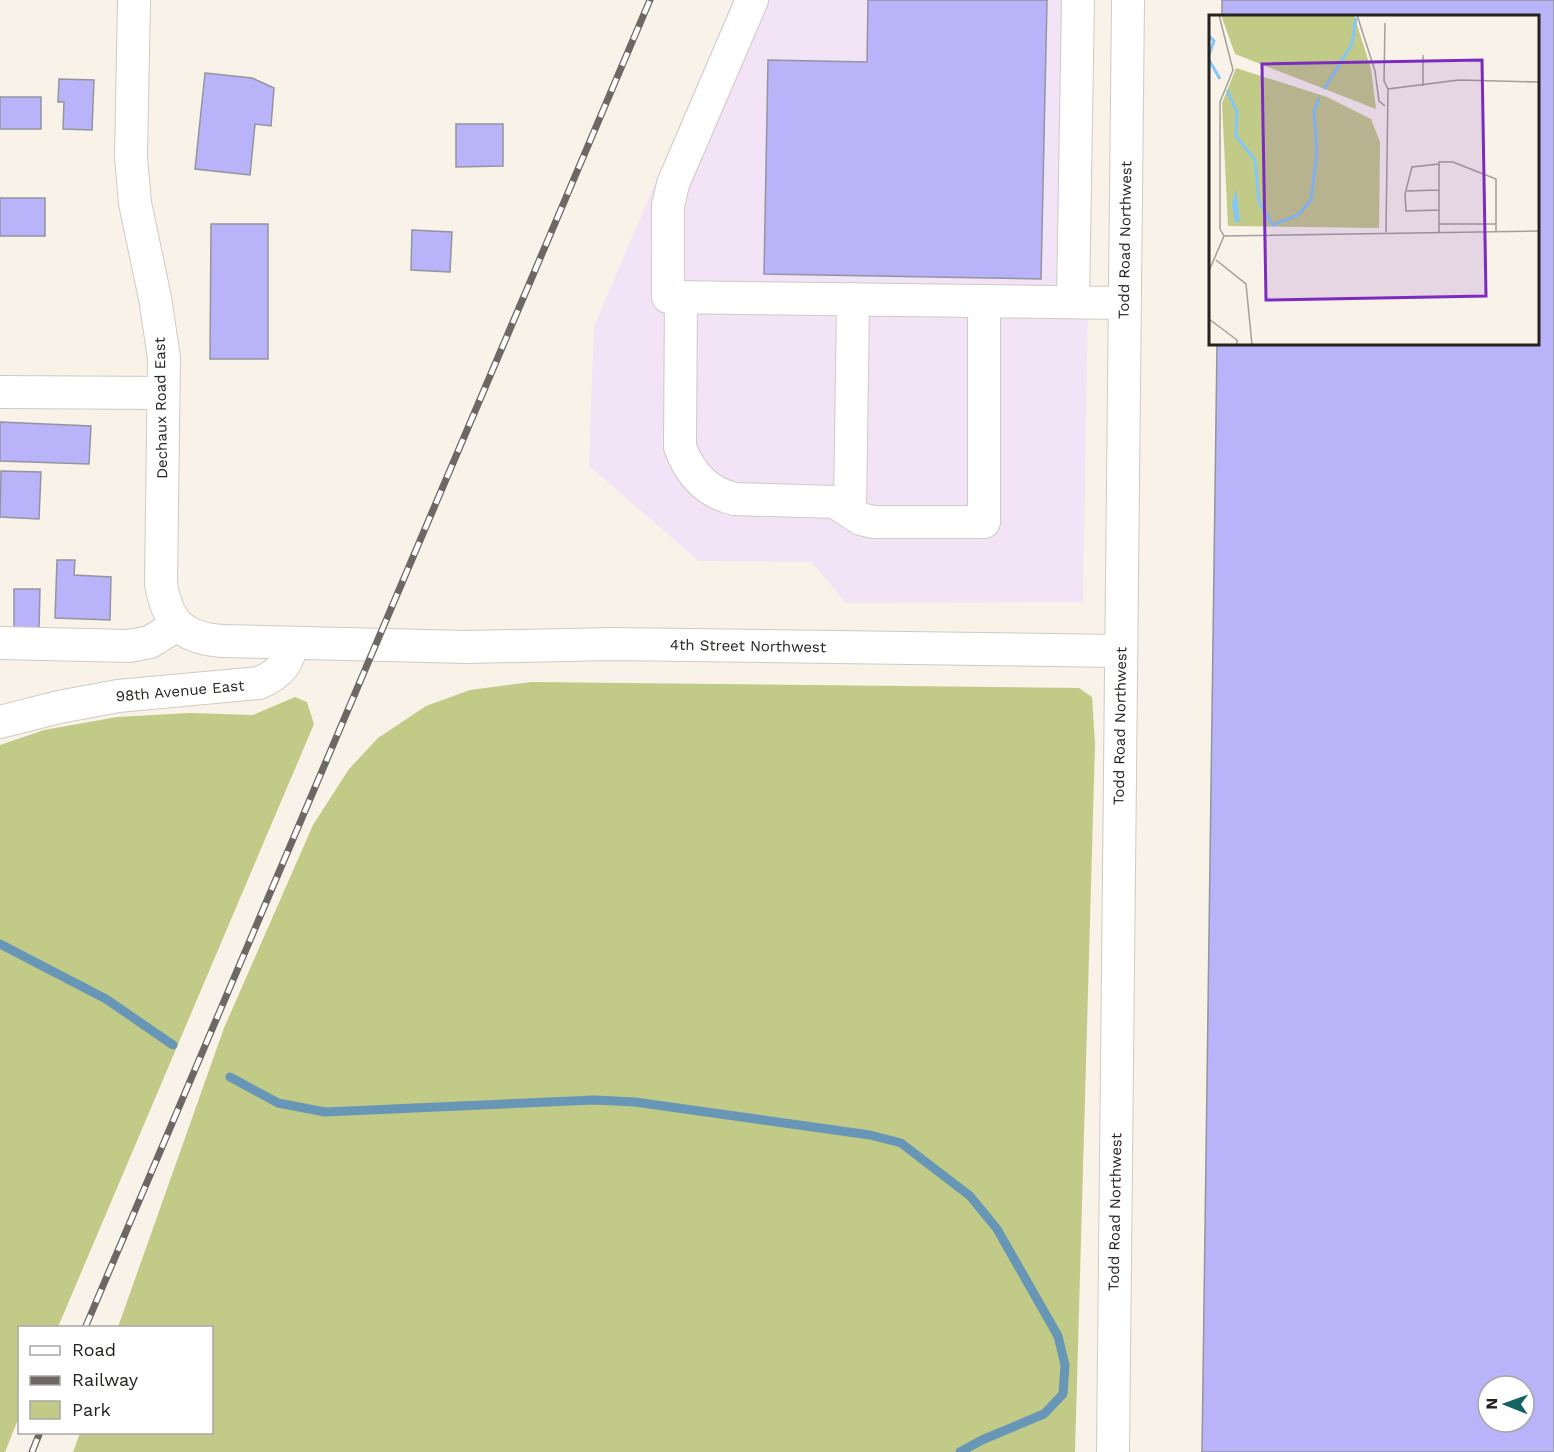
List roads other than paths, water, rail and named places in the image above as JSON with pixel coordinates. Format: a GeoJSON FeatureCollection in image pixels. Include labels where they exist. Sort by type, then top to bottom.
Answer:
{"type":"FeatureCollection","features":[{"type":"Feature","properties":{"kind":"street","name":"Dechaux Road East"},"geometry":{"type":"LineString","coordinates":[[134,0],[131,157],[135,203],[161,332],[163,393],[161,583],[168,611],[177,625]]}},
{"type":"Feature","properties":{"kind":"street"},"geometry":{"type":"LineString","coordinates":[[752,0],[673,184],[668,206],[668,297],[1124,303]]}},
{"type":"Feature","properties":{"kind":"street"},"geometry":{"type":"LineString","coordinates":[[1073,302],[1078,0]]}},
{"type":"Feature","properties":{"kind":"street","name":"Todd Road Northwest"},"geometry":{"type":"LineString","coordinates":[[1113,1452],[1128,0]]}},
{"type":"Feature","properties":{"kind":"street"},"geometry":{"type":"LineString","coordinates":[[681,297],[680,447],[686,463],[696,477],[722,496],[735,499],[835,502],[850,512],[873,522],[984,522],[984,301]]}},
{"type":"Feature","properties":{"kind":"street"},"geometry":{"type":"LineString","coordinates":[[850,512],[853,299]]}},
{"type":"Feature","properties":{"kind":"street"},"geometry":{"type":"LineString","coordinates":[[0,392],[163,393]]}},
{"type":"Feature","properties":{"kind":"street"},"geometry":{"type":"LineString","coordinates":[[0,643],[129,646],[150,642],[177,625],[189,634],[208,640],[291,643]]}},
{"type":"Feature","properties":{"kind":"street","name":"4th Street Northwest"},"geometry":{"type":"LineString","coordinates":[[291,643],[375,643],[467,647],[613,645],[1121,651]]}},
{"type":"Feature","properties":{"kind":"street","name":"98th Avenue East"},"geometry":{"type":"LineString","coordinates":[[0,722],[58,707],[118,696],[259,683],[271,678],[286,664],[291,655],[291,643]]}},
{"type":"Feature","properties":{"kind":"waterway"},"geometry":{"type":"LineString","coordinates":[[0,944],[106,999],[173,1045]]}},
{"type":"Feature","properties":{"kind":"waterway"},"geometry":{"type":"LineString","coordinates":[[230,1077],[278,1103],[325,1112],[594,1100],[635,1102],[870,1135],[901,1143],[970,1196],[997,1229],[1058,1336],[1065,1365],[1063,1394],[1044,1414],[982,1440],[960,1452]]}},
{"type":"Feature","properties":{"kind":"railway"},"geometry":{"type":"LineString","coordinates":[[86,1326],[650,0]]}},
{"type":"Feature","properties":{"kind":"railway"},"geometry":{"type":"LineString","coordinates":[[32,1452],[39,1434]]}}]}
